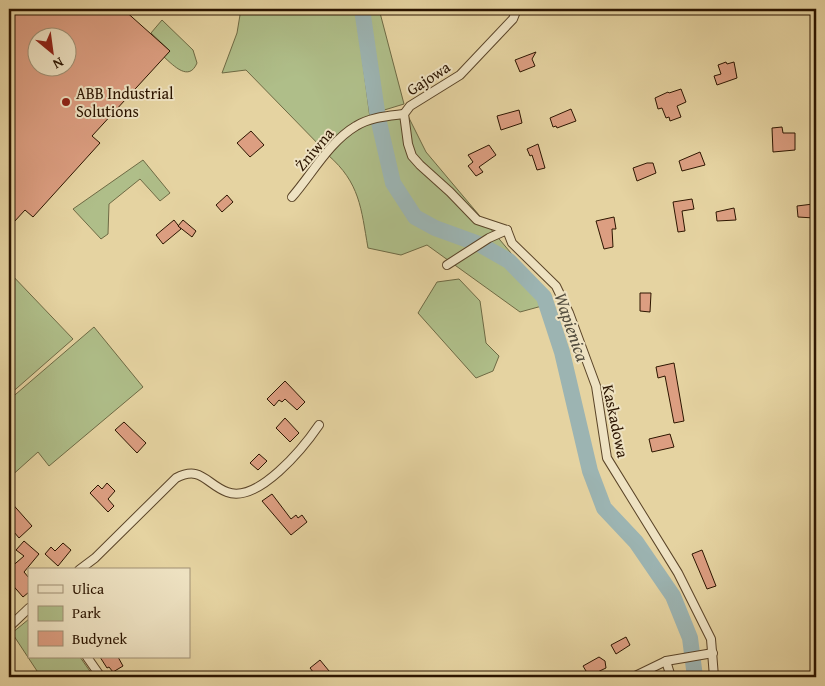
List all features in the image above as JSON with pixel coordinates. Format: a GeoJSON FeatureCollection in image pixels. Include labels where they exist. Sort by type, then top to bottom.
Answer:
{"type":"FeatureCollection","features":[{"type":"Feature","properties":{"kind":"street","name":"Gajowa"},"geometry":{"type":"LineString","coordinates":[[507,230],[476,220],[450,192],[420,166],[412,156],[408,144],[404,114],[410,106],[460,75],[513,19],[517,9]]}},
{"type":"Feature","properties":{"kind":"street","name":"Żniwna"},"geometry":{"type":"LineString","coordinates":[[292,197],[342,136],[362,123],[404,114]]}},
{"type":"Feature","properties":{"kind":"street"},"geometry":{"type":"LineString","coordinates":[[447,265],[488,238],[507,230]]}},
{"type":"Feature","properties":{"kind":"street","name":"Kaskadowa"},"geometry":{"type":"LineString","coordinates":[[507,230],[512,242],[556,286],[569,313],[596,386],[608,458],[622,486],[678,574],[711,639],[714,677]]}},
{"type":"Feature","properties":{"kind":"street"},"geometry":{"type":"LineString","coordinates":[[82,568],[95,558],[176,478],[184,474],[197,472],[228,493],[243,494],[256,489],[276,473],[306,444],[319,425]]}},
{"type":"Feature","properties":{"kind":"street"},"geometry":{"type":"LineString","coordinates":[[9,627],[28,609]]}},
{"type":"Feature","properties":{"kind":"street"},"geometry":{"type":"LineString","coordinates":[[633,677],[666,660],[713,653]]}},
{"type":"Feature","properties":{"kind":"street"},"geometry":{"type":"LineString","coordinates":[[88,658],[101,677]]}},
{"type":"Feature","properties":{"kind":"street"},"geometry":{"type":"LineString","coordinates":[[666,660],[671,677]]}},
{"type":"Feature","properties":{"kind":"green space"},"geometry":{"type":"Polygon","coordinates":[[[241,9],[356,9],[370,118],[326,152],[246,70],[222,73],[237,33],[241,9]]]}},
{"type":"Feature","properties":{"kind":"green space"},"geometry":{"type":"Polygon","coordinates":[[[368,9],[379,9],[404,104],[381,111],[368,9]]]}},
{"type":"Feature","properties":{"kind":"green space"},"geometry":{"type":"Polygon","coordinates":[[[162,20],[193,50],[197,63],[194,69],[186,72],[181,70],[164,57],[170,51],[151,33],[162,20]]]}},
{"type":"Feature","properties":{"kind":"green space"},"geometry":{"type":"Polygon","coordinates":[[[408,116],[426,152],[553,303],[520,312],[427,245],[401,255],[368,248],[361,208],[353,186],[339,165],[328,155],[347,136],[363,126],[382,120],[408,116]]]}},
{"type":"Feature","properties":{"kind":"green space"},"geometry":{"type":"Polygon","coordinates":[[[143,160],[170,193],[160,201],[140,179],[109,204],[108,234],[101,239],[73,209],[143,160]]]}},
{"type":"Feature","properties":{"kind":"green space"},"geometry":{"type":"Polygon","coordinates":[[[9,272],[73,339],[9,395],[9,272]]]}},
{"type":"Feature","properties":{"kind":"green space"},"geometry":{"type":"Polygon","coordinates":[[[459,279],[480,301],[486,343],[499,356],[493,371],[476,378],[418,313],[437,282],[459,279]]]}},
{"type":"Feature","properties":{"kind":"green space"},"geometry":{"type":"Polygon","coordinates":[[[94,327],[143,387],[49,466],[38,452],[9,478],[9,400],[94,327]]]}},
{"type":"Feature","properties":{"kind":"green space"},"geometry":{"type":"Polygon","coordinates":[[[28,620],[28,657],[12,633],[28,620]]]}},
{"type":"Feature","properties":{"kind":"green space"},"geometry":{"type":"Polygon","coordinates":[[[28,658],[81,658],[94,677],[41,677],[28,658]]]}},
{"type":"Feature","properties":{"kind":"building","name":"ABB Industrial Solutions"},"geometry":{"type":"Polygon","coordinates":[[[9,9],[123,9],[170,51],[92,136],[100,143],[33,217],[25,210],[14,222],[9,218],[9,9]]]}},
{"type":"Feature","properties":{"kind":"building"},"geometry":{"type":"Polygon","coordinates":[[[536,52],[532,59],[535,66],[520,72],[515,60],[536,52]]]}},
{"type":"Feature","properties":{"kind":"building"},"geometry":{"type":"Polygon","coordinates":[[[726,62],[727,64],[734,62],[737,78],[717,85],[714,76],[721,74],[718,65],[726,62]]]}},
{"type":"Feature","properties":{"kind":"building"},"geometry":{"type":"Polygon","coordinates":[[[681,89],[686,102],[677,106],[681,117],[670,121],[669,117],[666,118],[662,108],[658,109],[655,98],[681,89]]]}},
{"type":"Feature","properties":{"kind":"building"},"geometry":{"type":"Polygon","coordinates":[[[571,109],[576,121],[557,128],[556,126],[553,127],[550,118],[571,109]]]}},
{"type":"Feature","properties":{"kind":"building"},"geometry":{"type":"Polygon","coordinates":[[[519,110],[522,123],[501,130],[497,116],[519,110]]]}},
{"type":"Feature","properties":{"kind":"building"},"geometry":{"type":"Polygon","coordinates":[[[782,127],[783,133],[795,133],[795,150],[773,152],[772,128],[782,127]]]}},
{"type":"Feature","properties":{"kind":"building"},"geometry":{"type":"Polygon","coordinates":[[[251,131],[264,145],[250,157],[237,143],[251,131]]]}},
{"type":"Feature","properties":{"kind":"building"},"geometry":{"type":"Polygon","coordinates":[[[538,144],[545,168],[537,170],[532,155],[530,156],[527,149],[538,144]]]}},
{"type":"Feature","properties":{"kind":"building"},"geometry":{"type":"Polygon","coordinates":[[[489,145],[496,155],[479,167],[483,172],[476,176],[468,166],[473,162],[468,155],[489,145]]]}},
{"type":"Feature","properties":{"kind":"building"},"geometry":{"type":"Polygon","coordinates":[[[700,152],[705,165],[682,171],[679,161],[700,152]]]}},
{"type":"Feature","properties":{"kind":"building"},"geometry":{"type":"Polygon","coordinates":[[[653,163],[656,173],[637,181],[633,168],[653,163]]]}},
{"type":"Feature","properties":{"kind":"building"},"geometry":{"type":"Polygon","coordinates":[[[227,195],[233,202],[222,212],[216,205],[227,195]]]}},
{"type":"Feature","properties":{"kind":"building"},"geometry":{"type":"Polygon","coordinates":[[[692,199],[694,209],[682,211],[685,231],[678,232],[673,202],[692,199]]]}},
{"type":"Feature","properties":{"kind":"building"},"geometry":{"type":"Polygon","coordinates":[[[813,204],[814,218],[798,217],[797,206],[813,204]]]}},
{"type":"Feature","properties":{"kind":"building"},"geometry":{"type":"Polygon","coordinates":[[[734,208],[736,220],[717,221],[716,212],[734,208]]]}},
{"type":"Feature","properties":{"kind":"building"},"geometry":{"type":"Polygon","coordinates":[[[614,217],[616,229],[612,229],[613,247],[604,249],[596,221],[614,217]]]}},
{"type":"Feature","properties":{"kind":"building"},"geometry":{"type":"Polygon","coordinates":[[[174,220],[181,229],[163,244],[156,235],[174,220]]]}},
{"type":"Feature","properties":{"kind":"building"},"geometry":{"type":"Polygon","coordinates":[[[183,220],[196,231],[192,237],[178,226],[183,220]]]}},
{"type":"Feature","properties":{"kind":"building"},"geometry":{"type":"Polygon","coordinates":[[[640,293],[651,293],[650,312],[640,311],[640,293]]]}},
{"type":"Feature","properties":{"kind":"building"},"geometry":{"type":"Polygon","coordinates":[[[674,363],[684,421],[674,423],[665,376],[658,378],[656,367],[674,363]]]}},
{"type":"Feature","properties":{"kind":"building"},"geometry":{"type":"Polygon","coordinates":[[[285,381],[305,402],[297,410],[285,399],[282,402],[279,400],[274,406],[267,399],[285,381]]]}},
{"type":"Feature","properties":{"kind":"building"},"geometry":{"type":"Polygon","coordinates":[[[285,418],[299,433],[290,442],[276,428],[285,418]]]}},
{"type":"Feature","properties":{"kind":"building"},"geometry":{"type":"Polygon","coordinates":[[[124,422],[146,443],[137,453],[115,430],[124,422]]]}},
{"type":"Feature","properties":{"kind":"building"},"geometry":{"type":"Polygon","coordinates":[[[670,434],[674,447],[652,452],[649,439],[670,434]]]}},
{"type":"Feature","properties":{"kind":"building"},"geometry":{"type":"Polygon","coordinates":[[[259,454],[267,461],[258,470],[250,463],[259,454]]]}},
{"type":"Feature","properties":{"kind":"building"},"geometry":{"type":"Polygon","coordinates":[[[107,483],[115,491],[108,499],[114,506],[108,512],[90,493],[98,485],[102,489],[107,483]]]}},
{"type":"Feature","properties":{"kind":"building"},"geometry":{"type":"Polygon","coordinates":[[[272,494],[291,519],[296,515],[298,518],[302,515],[307,522],[291,535],[262,501],[272,494]]]}},
{"type":"Feature","properties":{"kind":"building"},"geometry":{"type":"Polygon","coordinates":[[[9,500],[32,526],[19,538],[9,526],[9,500]]]}},
{"type":"Feature","properties":{"kind":"building"},"geometry":{"type":"Polygon","coordinates":[[[24,541],[39,554],[24,572],[28,577],[28,593],[23,597],[9,581],[9,569],[24,556],[16,550],[24,541]]]}},
{"type":"Feature","properties":{"kind":"building"},"geometry":{"type":"Polygon","coordinates":[[[63,543],[71,550],[58,566],[45,554],[51,547],[55,551],[63,543]]]}},
{"type":"Feature","properties":{"kind":"building"},"geometry":{"type":"Polygon","coordinates":[[[702,550],[716,586],[707,589],[692,554],[702,550]]]}},
{"type":"Feature","properties":{"kind":"building"},"geometry":{"type":"Polygon","coordinates":[[[626,637],[630,645],[616,654],[611,645],[626,637]]]}},
{"type":"Feature","properties":{"kind":"building"},"geometry":{"type":"Polygon","coordinates":[[[599,657],[605,661],[606,668],[589,676],[583,666],[599,657]]]}},
{"type":"Feature","properties":{"kind":"building"},"geometry":{"type":"Polygon","coordinates":[[[101,658],[119,658],[123,666],[113,672],[109,667],[107,668],[101,658]]]}},
{"type":"Feature","properties":{"kind":"building"},"geometry":{"type":"Polygon","coordinates":[[[320,660],[334,677],[317,677],[310,668],[320,660]]]}},
{"type":"Feature","properties":{"kind":"waterway","name":"Wapienica"},"geometry":{"type":"LineString","coordinates":[[362,9],[378,118],[393,183],[415,217],[435,228],[479,244],[509,261],[544,297],[562,352],[590,471],[604,508],[636,542],[673,596],[690,638],[695,677]]}},
{"type":"Feature","properties":{"kind":"place","name":"ABB Industrial Solutions"},"geometry":{"type":"Point","coordinates":[66,102]}}]}
